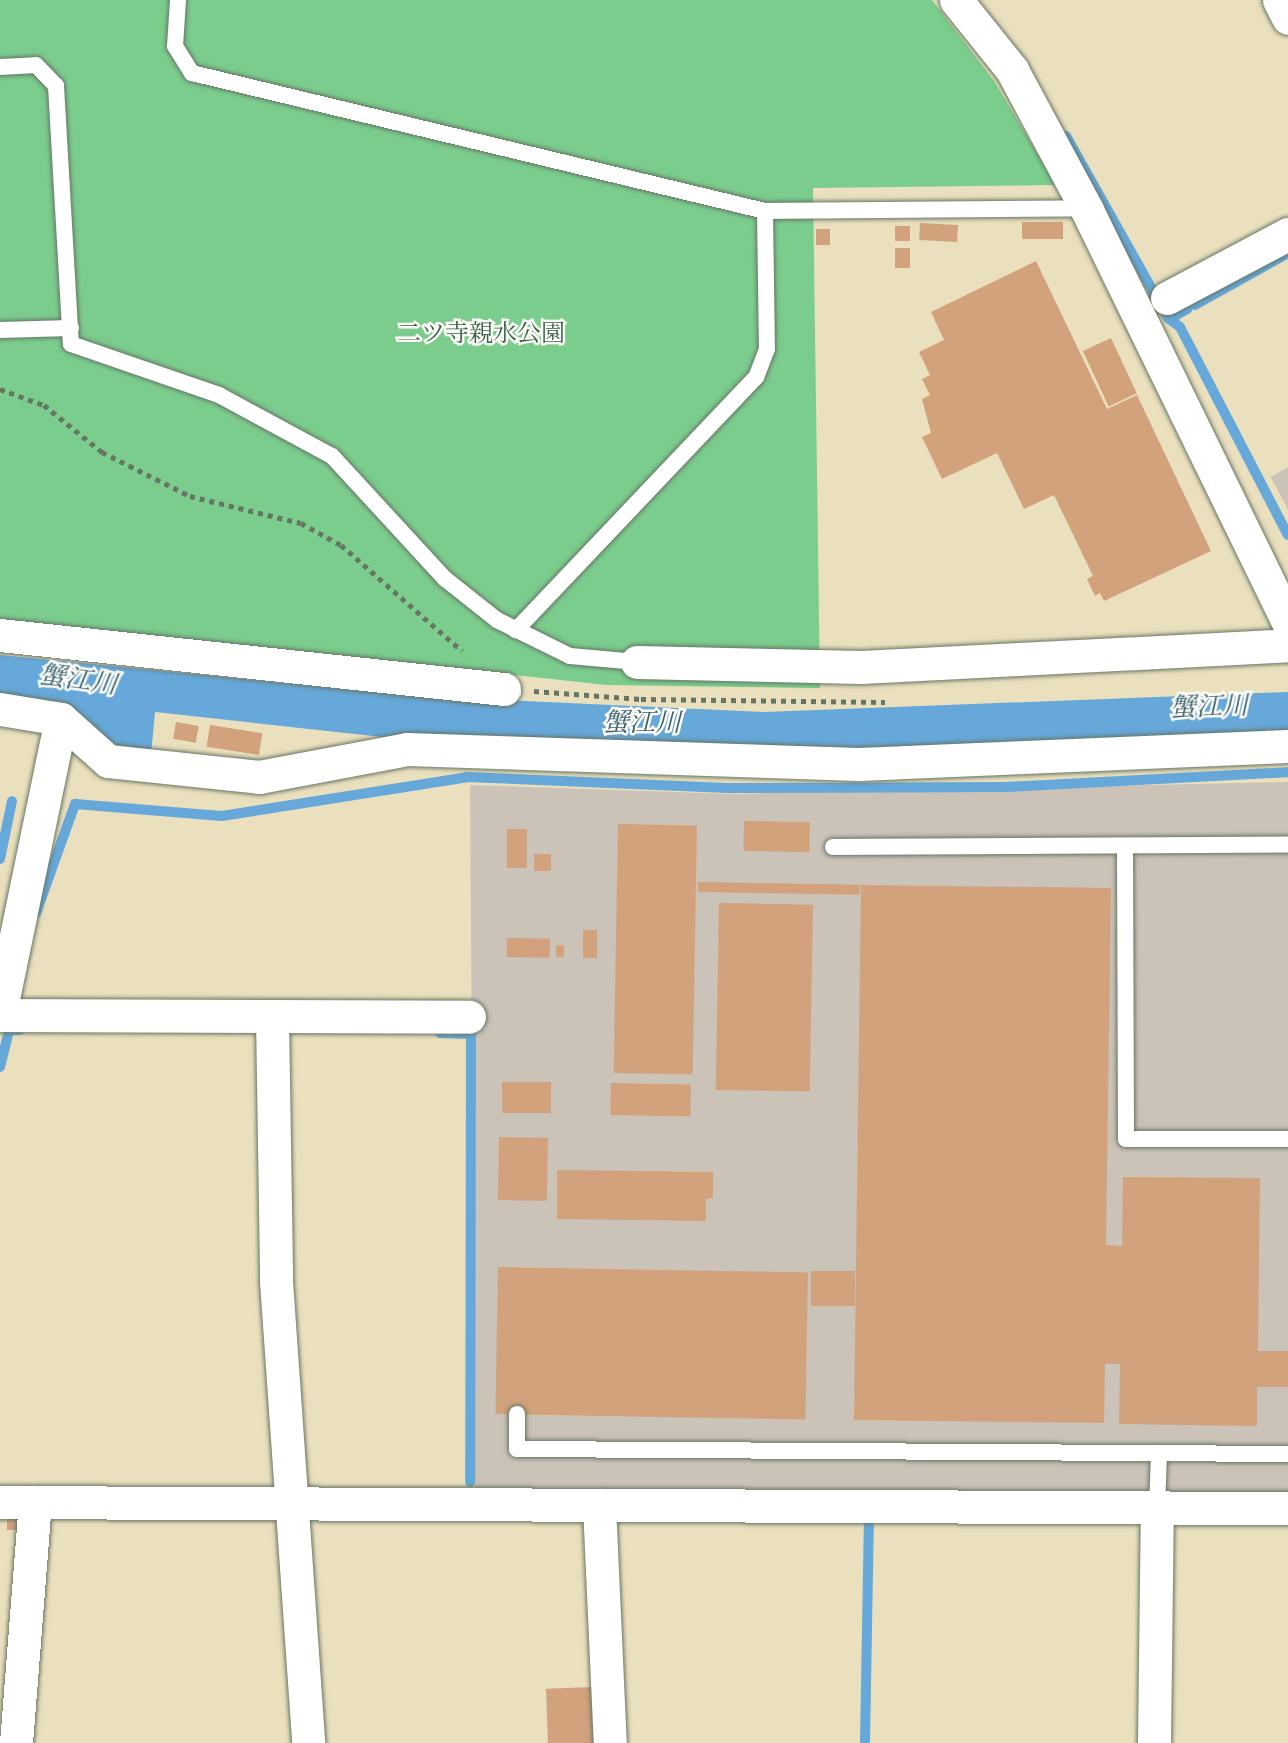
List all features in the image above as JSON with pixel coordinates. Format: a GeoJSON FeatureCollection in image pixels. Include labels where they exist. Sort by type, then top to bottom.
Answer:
{"type":"FeatureCollection","features":[{"type":"Feature","properties":{"kind":"street"},"geometry":{"type":"LineString","coordinates":[[956,0],[1012,70],[1086,208],[1288,622]]}},
{"type":"Feature","properties":{"kind":"street"},"geometry":{"type":"LineString","coordinates":[[1279,0],[1288,18]]}},
{"type":"Feature","properties":{"kind":"street"},"geometry":{"type":"LineString","coordinates":[[1167,299],[1288,234]]}},
{"type":"Feature","properties":{"kind":"street"},"geometry":{"type":"LineString","coordinates":[[0,635],[504,689]]}},
{"type":"Feature","properties":{"kind":"street"},"geometry":{"type":"LineString","coordinates":[[637,662],[861,667],[1288,645]]}},
{"type":"Feature","properties":{"kind":"street"},"geometry":{"type":"LineString","coordinates":[[0,709],[61,719],[108,761],[259,777],[407,749],[858,764],[1288,746]]}},
{"type":"Feature","properties":{"kind":"street"},"geometry":{"type":"LineString","coordinates":[[61,719],[0,1014],[469,1017]]}},
{"type":"Feature","properties":{"kind":"street"},"geometry":{"type":"LineString","coordinates":[[272,1016],[276,1281],[308,1743]]}},
{"type":"Feature","properties":{"kind":"street"},"geometry":{"type":"LineString","coordinates":[[0,1502],[1288,1508]]}},
{"type":"Feature","properties":{"kind":"street"},"geometry":{"type":"LineString","coordinates":[[16,1743],[36,1502]]}},
{"type":"Feature","properties":{"kind":"street"},"geometry":{"type":"LineString","coordinates":[[599,1505],[610,1743]]}},
{"type":"Feature","properties":{"kind":"street"},"geometry":{"type":"LineString","coordinates":[[1154,1743],[1157,1508]]}},
{"type":"Feature","properties":{"kind":"lane"},"geometry":{"type":"LineString","coordinates":[[178,0],[175,46],[192,74],[765,211],[1086,208]]}},
{"type":"Feature","properties":{"kind":"lane"},"geometry":{"type":"LineString","coordinates":[[0,67],[36,65],[55,86],[72,344],[219,395],[332,456],[444,578],[516,630],[570,656],[637,662]]}},
{"type":"Feature","properties":{"kind":"lane"},"geometry":{"type":"LineString","coordinates":[[516,630],[756,377],[767,348],[765,211]]}},
{"type":"Feature","properties":{"kind":"lane"},"geometry":{"type":"LineString","coordinates":[[0,330],[71,328]]}},
{"type":"Feature","properties":{"kind":"lane"},"geometry":{"type":"LineString","coordinates":[[834,847],[1288,845]]}},
{"type":"Feature","properties":{"kind":"lane"},"geometry":{"type":"LineString","coordinates":[[1125,846],[1126,1139],[1288,1139]]}},
{"type":"Feature","properties":{"kind":"lane"},"geometry":{"type":"LineString","coordinates":[[517,1414],[517,1449],[1288,1454]]}},
{"type":"Feature","properties":{"kind":"lane"},"geometry":{"type":"LineString","coordinates":[[1157,1508],[1159,1453]]}},
{"type":"Feature","properties":{"kind":"path"},"geometry":{"type":"LineString","coordinates":[[0,389],[44,405],[102,452],[190,496],[301,523],[341,545],[504,689]]}},
{"type":"Feature","properties":{"kind":"shaded area"},"geometry":{"type":"Polygon","coordinates":[[[1288,467],[1288,510],[1271,477],[1288,467]]]}},
{"type":"Feature","properties":{"kind":"shaded area"},"geometry":{"type":"Polygon","coordinates":[[[1288,782],[1288,1496],[475,1492],[470,785],[733,794],[1288,782]]]}},
{"type":"Feature","properties":{"kind":"green space","name":"二ツ寺親水公園"},"geometry":{"type":"Polygon","coordinates":[[[0,0],[932,0],[994,81],[1056,185],[813,188],[820,688],[606,685],[0,619],[0,0]]]}},
{"type":"Feature","properties":{"kind":"water","name":"蟹江川"},"geometry":{"type":"Polygon","coordinates":[[[0,655],[415,696],[764,712],[1288,692],[1288,733],[860,750],[419,741],[155,712],[150,766],[121,761],[63,702],[0,696],[0,655]]]}},
{"type":"Feature","properties":{"kind":"building"},"geometry":{"type":"Polygon","coordinates":[[[1022,222],[1063,222],[1063,239],[1022,239],[1022,222]]]}},
{"type":"Feature","properties":{"kind":"building"},"geometry":{"type":"Polygon","coordinates":[[[920,223],[958,225],[957,242],[919,240],[920,223]]]}},
{"type":"Feature","properties":{"kind":"building"},"geometry":{"type":"Polygon","coordinates":[[[895,226],[910,226],[910,241],[895,241],[895,226]]]}},
{"type":"Feature","properties":{"kind":"building"},"geometry":{"type":"Polygon","coordinates":[[[816,229],[830,229],[830,245],[816,245],[816,229]]]}},
{"type":"Feature","properties":{"kind":"building"},"geometry":{"type":"Polygon","coordinates":[[[895,248],[910,248],[910,268],[895,268],[895,248]]]}},
{"type":"Feature","properties":{"kind":"building"},"geometry":{"type":"Polygon","coordinates":[[[1036,261],[1107,409],[1137,395],[1211,551],[1104,601],[1100,593],[1095,596],[1087,579],[1093,576],[1054,495],[1024,509],[997,453],[942,479],[922,437],[931,433],[922,399],[930,395],[922,379],[930,375],[919,352],[944,340],[931,312],[1036,261]]]}},
{"type":"Feature","properties":{"kind":"building"},"geometry":{"type":"Polygon","coordinates":[[[1111,338],[1137,393],[1109,406],[1083,351],[1111,338]]]}},
{"type":"Feature","properties":{"kind":"building"},"geometry":{"type":"Polygon","coordinates":[[[176,722],[199,726],[196,743],[173,739],[176,722]]]}},
{"type":"Feature","properties":{"kind":"building"},"geometry":{"type":"Polygon","coordinates":[[[210,725],[262,733],[259,755],[207,747],[210,725]]]}},
{"type":"Feature","properties":{"kind":"building"},"geometry":{"type":"Polygon","coordinates":[[[744,821],[810,822],[809,852],[743,851],[744,821]]]}},
{"type":"Feature","properties":{"kind":"building"},"geometry":{"type":"Polygon","coordinates":[[[618,824],[697,825],[693,1074],[614,1073],[618,824]]]}},
{"type":"Feature","properties":{"kind":"building"},"geometry":{"type":"Polygon","coordinates":[[[507,829],[527,829],[527,868],[507,868],[507,829]]]}},
{"type":"Feature","properties":{"kind":"building"},"geometry":{"type":"Polygon","coordinates":[[[534,854],[551,854],[551,871],[534,871],[534,854]]]}},
{"type":"Feature","properties":{"kind":"building"},"geometry":{"type":"Polygon","coordinates":[[[698,882],[860,885],[860,895],[698,892],[698,882]]]}},
{"type":"Feature","properties":{"kind":"building"},"geometry":{"type":"Polygon","coordinates":[[[861,885],[1111,888],[1106,1245],[1122,1246],[1123,1177],[1260,1178],[1258,1351],[1288,1351],[1288,1387],[1257,1387],[1257,1426],[1119,1424],[1120,1364],[1105,1364],[1104,1423],[854,1420],[861,885]]]}},
{"type":"Feature","properties":{"kind":"building"},"geometry":{"type":"Polygon","coordinates":[[[719,903],[813,905],[810,1092],[716,1090],[719,903]]]}},
{"type":"Feature","properties":{"kind":"building"},"geometry":{"type":"Polygon","coordinates":[[[583,930],[597,930],[597,958],[583,958],[583,930]]]}},
{"type":"Feature","properties":{"kind":"building"},"geometry":{"type":"Polygon","coordinates":[[[507,938],[550,939],[550,958],[507,957],[507,938]]]}},
{"type":"Feature","properties":{"kind":"building"},"geometry":{"type":"Polygon","coordinates":[[[556,945],[564,945],[564,957],[556,957],[556,945]]]}},
{"type":"Feature","properties":{"kind":"building"},"geometry":{"type":"Polygon","coordinates":[[[502,1082],[551,1082],[551,1113],[502,1113],[502,1082]]]}},
{"type":"Feature","properties":{"kind":"building"},"geometry":{"type":"Polygon","coordinates":[[[611,1083],[691,1084],[690,1116],[610,1115],[611,1083]]]}},
{"type":"Feature","properties":{"kind":"building"},"geometry":{"type":"Polygon","coordinates":[[[499,1137],[548,1138],[547,1201],[498,1200],[499,1137]]]}},
{"type":"Feature","properties":{"kind":"building"},"geometry":{"type":"Polygon","coordinates":[[[557,1170],[713,1172],[713,1198],[706,1199],[706,1221],[557,1219],[557,1170]]]}},
{"type":"Feature","properties":{"kind":"building"},"geometry":{"type":"Polygon","coordinates":[[[498,1267],[808,1272],[805,1419],[495,1414],[498,1267]]]}},
{"type":"Feature","properties":{"kind":"building"},"geometry":{"type":"Polygon","coordinates":[[[811,1271],[855,1271],[855,1306],[811,1306],[811,1271]]]}},
{"type":"Feature","properties":{"kind":"building"},"geometry":{"type":"Polygon","coordinates":[[[7,1514],[23,1514],[23,1530],[7,1530],[7,1514]]]}},
{"type":"Feature","properties":{"kind":"building"},"geometry":{"type":"Polygon","coordinates":[[[593,1687],[595,1743],[548,1743],[546,1689],[593,1687]]]}},
{"type":"Feature","properties":{"kind":"waterway"},"geometry":{"type":"LineString","coordinates":[[1066,136],[1168,318],[1180,327],[1288,535]]}},
{"type":"Feature","properties":{"kind":"waterway"},"geometry":{"type":"LineString","coordinates":[[1195,305],[1288,253]]}},
{"type":"Feature","properties":{"kind":"waterway"},"geometry":{"type":"LineString","coordinates":[[1170,319],[1187,309]]}},
{"type":"Feature","properties":{"kind":"waterway"},"geometry":{"type":"LineString","coordinates":[[36,913],[75,804],[222,816],[467,777],[733,788],[1006,787],[1288,772]]}},
{"type":"Feature","properties":{"kind":"waterway"},"geometry":{"type":"LineString","coordinates":[[0,859],[12,801]]}},
{"type":"Feature","properties":{"kind":"waterway"},"geometry":{"type":"LineString","coordinates":[[0,1067],[9,1030],[20,1030]]}},
{"type":"Feature","properties":{"kind":"waterway"},"geometry":{"type":"LineString","coordinates":[[440,1033],[471,1034],[470,1482]]}},
{"type":"Feature","properties":{"kind":"waterway"},"geometry":{"type":"LineString","coordinates":[[865,1743],[869,1518]]}}]}
